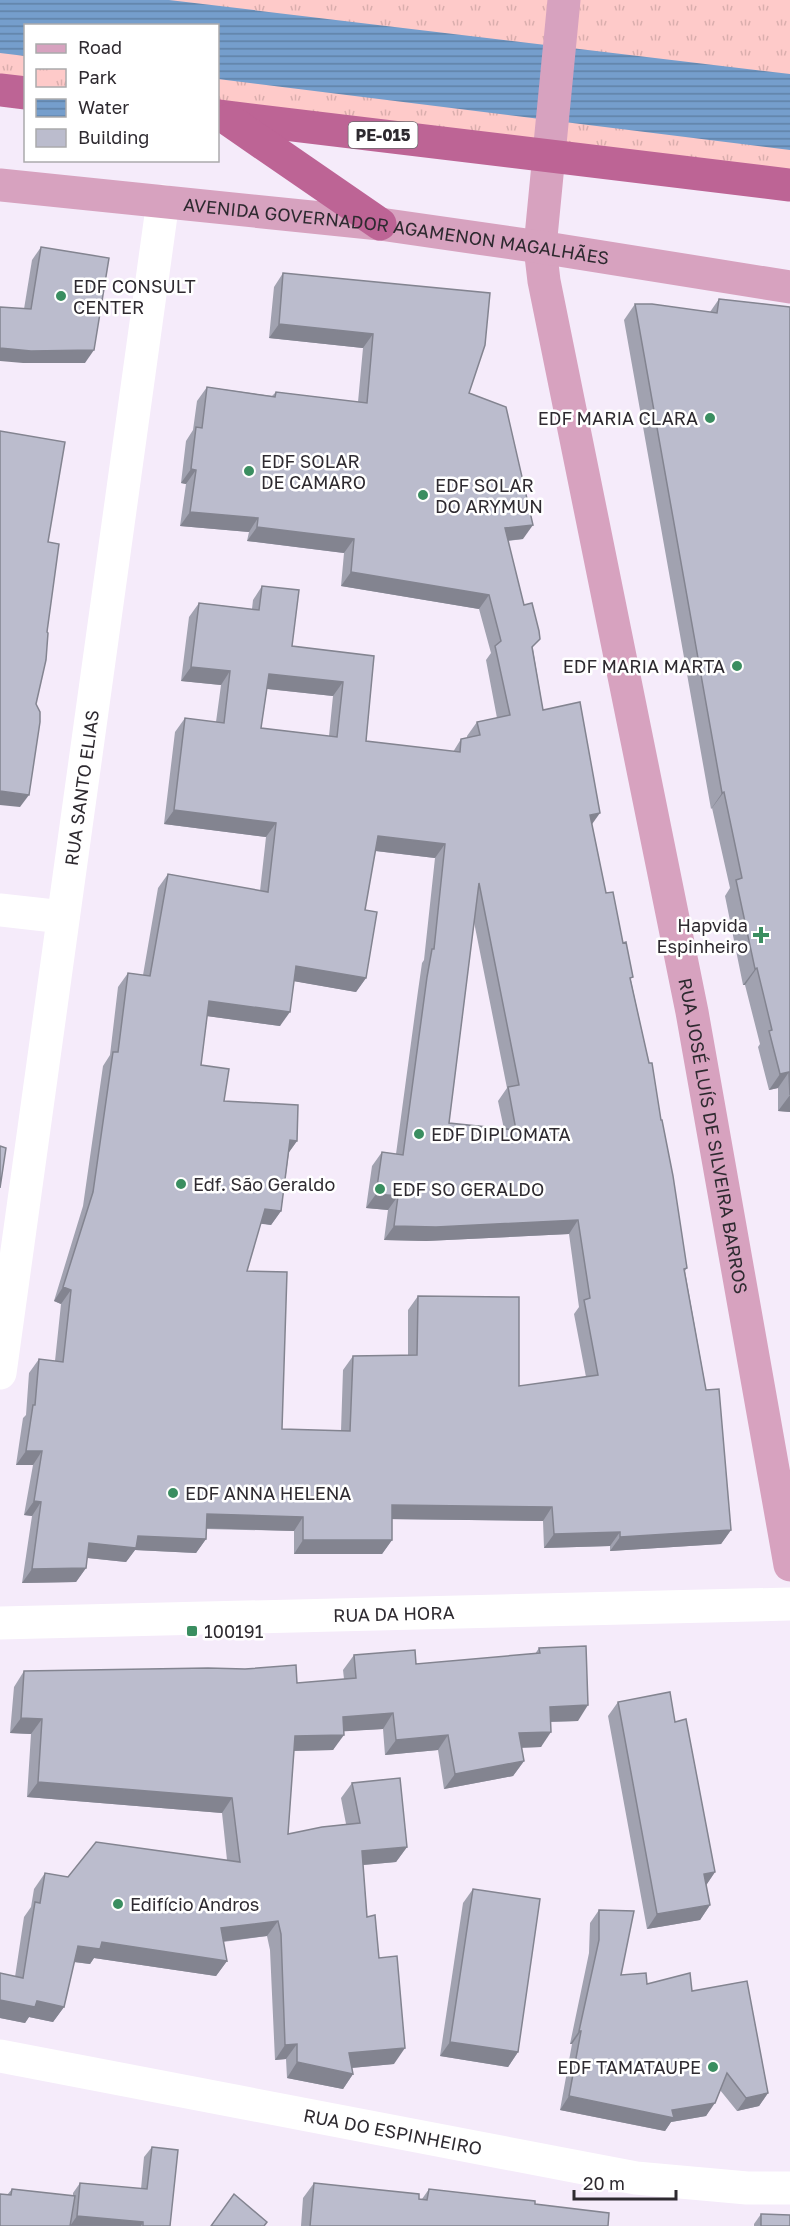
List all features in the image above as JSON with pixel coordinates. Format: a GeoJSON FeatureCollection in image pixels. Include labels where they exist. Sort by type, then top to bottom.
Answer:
{"type":"FeatureCollection","features":[{"type":"Feature","properties":{"kind":"highway"},"geometry":{"type":"LineString","coordinates":[[0,90],[24,93]]}},
{"type":"Feature","properties":{"kind":"highway"},"geometry":{"type":"LineString","coordinates":[[0,108],[24,107]]}},
{"type":"Feature","properties":{"kind":"highway","name":"PE-015"},"geometry":{"type":"LineString","coordinates":[[221,116],[549,142],[790,184]]}},
{"type":"Feature","properties":{"kind":"highway"},"geometry":{"type":"LineString","coordinates":[[221,116],[380,224]]}},
{"type":"Feature","properties":{"kind":"main road","name":"RUA JOSÉ LUÍS DE SILVEIRA BARROS"},"geometry":{"type":"LineString","coordinates":[[564,0],[540,247],[544,281],[692,1012],[790,1565]]}},
{"type":"Feature","properties":{"kind":"main road","name":"AVENIDA GOVERNADOR AGAMENON MAGALHÃES"},"geometry":{"type":"LineString","coordinates":[[0,185],[380,224],[790,287]]}},
{"type":"Feature","properties":{"kind":"street","name":"RUA SANTO ELIAS"},"geometry":{"type":"LineString","coordinates":[[0,1373],[163,201]]}},
{"type":"Feature","properties":{"kind":"street"},"geometry":{"type":"LineString","coordinates":[[0,910],[63,917]]}},
{"type":"Feature","properties":{"kind":"street","name":"RUA DA HORA"},"geometry":{"type":"LineString","coordinates":[[0,1623],[790,1604]]}},
{"type":"Feature","properties":{"kind":"street","name":"RUA DO ESPINHEIRO"},"geometry":{"type":"LineString","coordinates":[[0,2056],[636,2178],[747,2188],[790,2188]]}},
{"type":"Feature","properties":{"kind":"green space"},"geometry":{"type":"Polygon","coordinates":[[[0,0],[790,0],[790,181],[219,104],[219,24],[24,24],[24,78],[0,74],[0,0]]]}},
{"type":"Feature","properties":{"kind":"water"},"geometry":{"type":"Polygon","coordinates":[[[0,0],[169,0],[790,74],[790,150],[219,79],[219,24],[24,24],[24,56],[0,53],[0,0]]]}},
{"type":"Feature","properties":{"kind":"building","name":"EDF CONSULT CENTER"},"geometry":{"type":"Polygon","coordinates":[[[41,247],[109,258],[94,350],[31,351],[0,348],[0,307],[31,309],[41,247]]]}},
{"type":"Feature","properties":{"kind":"building"},"geometry":{"type":"Polygon","coordinates":[[[283,273],[490,293],[485,345],[469,393],[506,407],[533,525],[505,528],[524,605],[532,603],[539,631],[540,639],[532,647],[543,710],[580,702],[600,813],[590,815],[606,893],[613,892],[623,943],[626,942],[633,977],[630,978],[649,1063],[652,1063],[673,1176],[687,1268],[684,1269],[706,1390],[719,1389],[731,1530],[620,1537],[620,1532],[554,1534],[552,1507],[392,1505],[392,1540],[303,1540],[303,1517],[207,1514],[206,1539],[138,1536],[136,1548],[89,1543],[86,1568],[32,1569],[41,1502],[34,1501],[42,1451],[26,1451],[33,1405],[35,1405],[39,1359],[63,1362],[71,1290],[63,1287],[93,1192],[113,1052],[118,1052],[128,973],[150,976],[168,874],[268,892],[276,823],[174,810],[185,718],[224,723],[230,671],[191,667],[199,603],[259,610],[262,586],[299,590],[292,646],[374,656],[366,741],[460,752],[461,739],[480,735],[477,722],[510,715],[495,646],[501,641],[489,595],[351,572],[354,539],[257,527],[258,518],[190,512],[196,470],[191,469],[196,427],[202,428],[207,387],[275,397],[276,392],[367,403],[373,334],[279,324],[283,273]],[[269,674],[261,728],[337,737],[343,682],[269,674]],[[378,836],[365,910],[377,912],[366,978],[296,966],[290,1012],[209,1001],[201,1065],[229,1069],[224,1101],[298,1105],[297,1141],[290,1140],[281,1211],[265,1209],[247,1271],[287,1272],[282,1429],[350,1431],[353,1356],[417,1355],[418,1296],[519,1297],[519,1386],[598,1375],[584,1300],[590,1298],[578,1220],[436,1227],[394,1226],[398,1196],[376,1194],[382,1152],[403,1155],[427,977],[432,949],[434,949],[445,844],[378,836]],[[479,883],[449,1123],[516,1130],[508,1087],[519,1085],[479,883]]]}},
{"type":"Feature","properties":{"kind":"building"},"geometry":{"type":"Polygon","coordinates":[[[719,299],[790,307],[790,1095],[789,1072],[780,1074],[769,1031],[772,1030],[757,968],[755,969],[736,880],[742,878],[724,792],[722,793],[635,304],[652,304],[717,313],[719,299]]]}},
{"type":"Feature","properties":{"kind":"building"},"geometry":{"type":"Polygon","coordinates":[[[0,431],[65,442],[48,542],[59,544],[47,632],[46,660],[36,704],[40,712],[40,722],[29,795],[0,791],[0,431]]]}},
{"type":"Feature","properties":{"kind":"building"},"geometry":{"type":"Polygon","coordinates":[[[0,1146],[6,1148],[0,1188],[0,1146]]]}},
{"type":"Feature","properties":{"kind":"building"},"geometry":{"type":"Polygon","coordinates":[[[586,1646],[588,1705],[550,1707],[551,1732],[519,1733],[524,1761],[455,1774],[448,1735],[396,1740],[393,1713],[343,1717],[344,1735],[295,1736],[288,1834],[360,1823],[352,1783],[400,1778],[407,1847],[362,1851],[367,1917],[375,1915],[379,1958],[397,1956],[405,2048],[349,2053],[353,2074],[297,2062],[297,2044],[285,2045],[281,1934],[278,1921],[221,1928],[227,1961],[102,1942],[100,1949],[78,1946],[64,2007],[37,2001],[35,2007],[0,2000],[0,1973],[23,1978],[35,1902],[40,1903],[45,1873],[68,1877],[96,1842],[240,1862],[232,1798],[38,1782],[42,1719],[21,1718],[24,1671],[245,1669],[296,1665],[297,1683],[356,1678],[354,1655],[415,1650],[416,1664],[540,1653],[539,1648],[586,1646]]]}},
{"type":"Feature","properties":{"kind":"building"},"geometry":{"type":"Polygon","coordinates":[[[670,1692],[675,1722],[686,1719],[715,1872],[704,1874],[710,1905],[657,1914],[618,1702],[670,1692]]]}},
{"type":"Feature","properties":{"kind":"building"},"geometry":{"type":"Polygon","coordinates":[[[473,1889],[540,1899],[518,2052],[450,2042],[473,1889]]]}},
{"type":"Feature","properties":{"kind":"building"},"geometry":{"type":"Polygon","coordinates":[[[599,1910],[634,1911],[621,1975],[646,1973],[647,1984],[690,1973],[692,1991],[747,1981],[768,2093],[746,2098],[727,2073],[715,2103],[672,2110],[674,2118],[569,2096],[581,2031],[579,2031],[599,1940],[599,1910]]]}},
{"type":"Feature","properties":{"kind":"building"},"geometry":{"type":"Polygon","coordinates":[[[152,2147],[178,2150],[170,2226],[143,2226],[143,2222],[77,2216],[80,2183],[147,2189],[152,2147]]]}},
{"type":"Feature","properties":{"kind":"building"},"geometry":{"type":"Polygon","coordinates":[[[314,2183],[419,2194],[419,2199],[427,2200],[429,2189],[535,2201],[535,2204],[609,2213],[608,2226],[310,2226],[314,2183]]]}},
{"type":"Feature","properties":{"kind":"building"},"geometry":{"type":"Polygon","coordinates":[[[12,2189],[75,2196],[70,2226],[0,2226],[0,2194],[11,2195],[12,2189]]]}},
{"type":"Feature","properties":{"kind":"building"},"geometry":{"type":"Polygon","coordinates":[[[234,2194],[267,2222],[264,2226],[211,2226],[234,2194]]]}},
{"type":"Feature","properties":{"kind":"building"},"geometry":{"type":"Polygon","coordinates":[[[761,2214],[790,2215],[790,2226],[761,2226],[761,2214]]]}},
{"type":"Feature","properties":{"kind":"place","name":"EDF CONSULT CENTER"},"geometry":{"type":"Point","coordinates":[61,296]}},
{"type":"Feature","properties":{"kind":"place","name":"EDF MARIA CLARA"},"geometry":{"type":"Point","coordinates":[710,418]}},
{"type":"Feature","properties":{"kind":"place","name":"EDF SOLAR DE CAMARO"},"geometry":{"type":"Point","coordinates":[249,471]}},
{"type":"Feature","properties":{"kind":"place","name":"EDF SOLAR DO ARYMUN"},"geometry":{"type":"Point","coordinates":[423,495]}},
{"type":"Feature","properties":{"kind":"place","name":"EDF MARIA MARTA"},"geometry":{"type":"Point","coordinates":[737,666]}},
{"type":"Feature","properties":{"kind":"place","name":"Hapvida Espinheiro"},"geometry":{"type":"Point","coordinates":[761,935]}},
{"type":"Feature","properties":{"kind":"place","name":"EDF DIPLOMATA"},"geometry":{"type":"Point","coordinates":[419,1134]}},
{"type":"Feature","properties":{"kind":"place","name":"Edf. São Geraldo"},"geometry":{"type":"Point","coordinates":[181,1184]}},
{"type":"Feature","properties":{"kind":"place","name":"EDF SO GERALDO"},"geometry":{"type":"Point","coordinates":[380,1189]}},
{"type":"Feature","properties":{"kind":"place","name":"EDF ANNA HELENA"},"geometry":{"type":"Point","coordinates":[173,1493]}},
{"type":"Feature","properties":{"kind":"place","name":"100191"},"geometry":{"type":"Point","coordinates":[192,1631]}},
{"type":"Feature","properties":{"kind":"place","name":"Edifício Andros"},"geometry":{"type":"Point","coordinates":[118,1904]}},
{"type":"Feature","properties":{"kind":"place","name":"EDF TAMATAUPE"},"geometry":{"type":"Point","coordinates":[713,2067]}}]}
